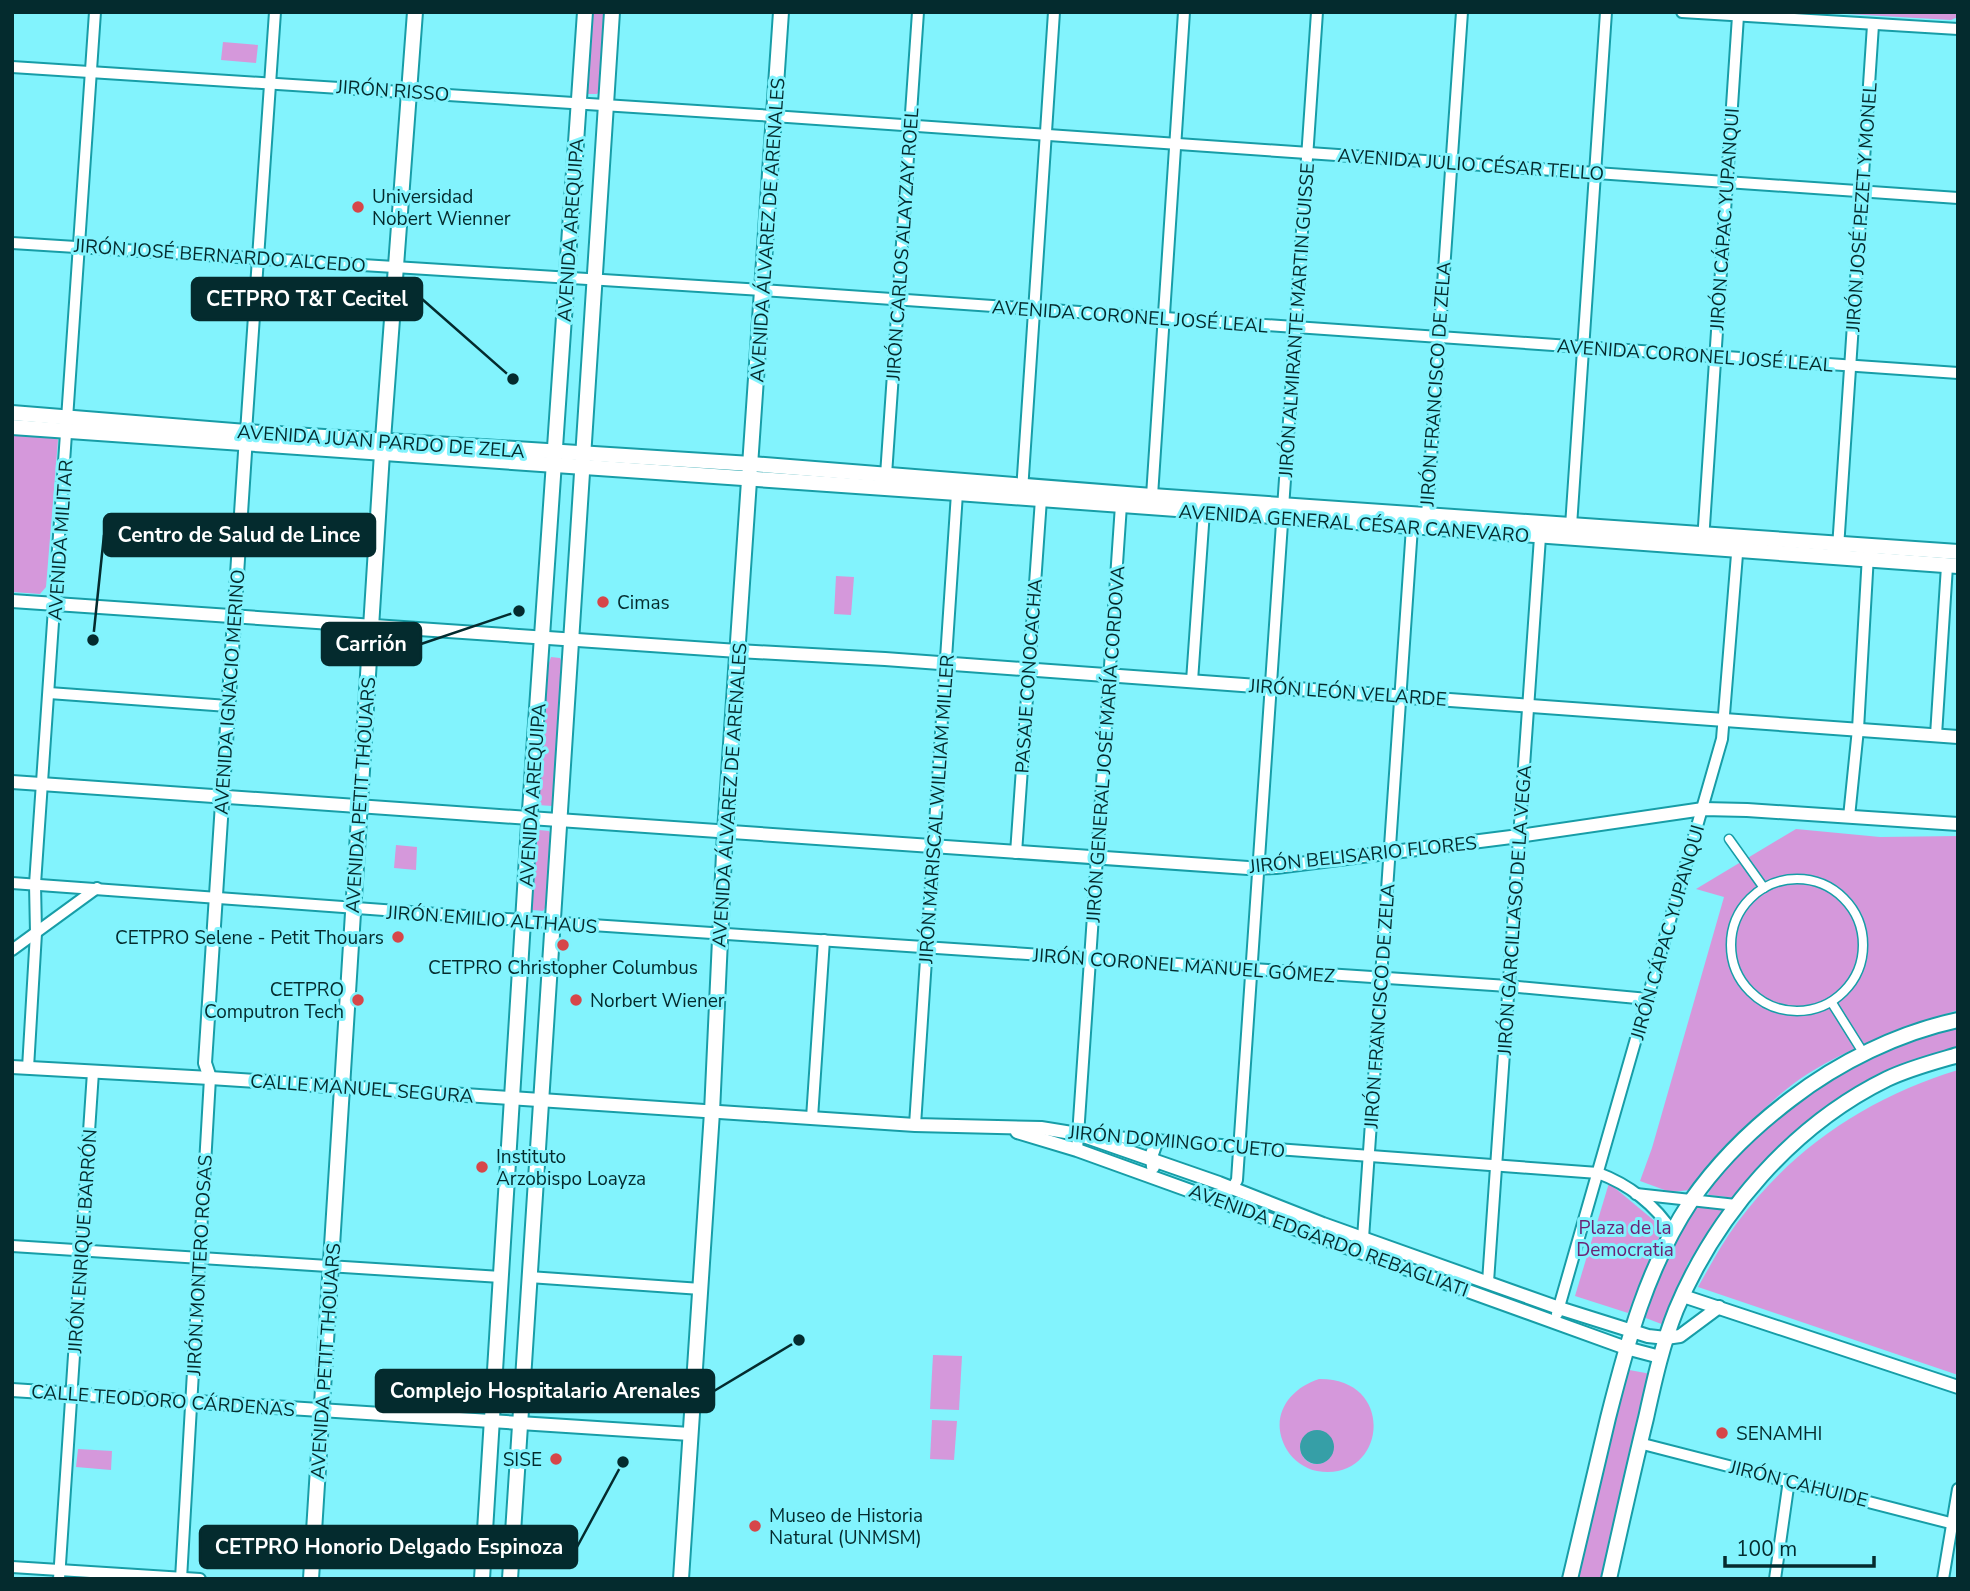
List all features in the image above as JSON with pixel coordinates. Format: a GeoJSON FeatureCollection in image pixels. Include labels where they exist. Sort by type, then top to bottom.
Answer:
{"type":"FeatureCollection","features":[{"type":"Feature","properties":{"kind":"main road","name":"AVENIDA PETIT THOUARS"},"geometry":{"type":"LineString","coordinates":[[311,1579],[371,626],[415,12]]}},
{"type":"Feature","properties":{"kind":"main road","name":"AVENIDA AREQUIPA"},"geometry":{"type":"LineString","coordinates":[[482,1579],[523,921],[585,12]]}},
{"type":"Feature","properties":{"kind":"main road","name":"AVENIDA AREQUIPA"},"geometry":{"type":"LineString","coordinates":[[510,1579],[612,12]]}},
{"type":"Feature","properties":{"kind":"main road","name":"AVENIDA ÁLVAREZ DE ARENALES"},"geometry":{"type":"LineString","coordinates":[[681,1579],[712,1112],[725,832],[781,12]]}},
{"type":"Feature","properties":{"kind":"main road","name":"AVENIDA JUAN PARDO DE ZELA"},"geometry":{"type":"LineString","coordinates":[[12,413],[68,424],[246,438],[750,471]]}},
{"type":"Feature","properties":{"kind":"main road","name":"AVENIDA JUAN PARDO DE ZELA"},"geometry":{"type":"LineString","coordinates":[[12,427],[68,424]]}},
{"type":"Feature","properties":{"kind":"main road","name":"AVENIDA GENERAL CÉSAR CANEVARO"},"geometry":{"type":"LineString","coordinates":[[750,471],[886,475],[1022,491],[1041,499],[1205,511],[1427,515],[1838,551],[1958,552]]}},
{"type":"Feature","properties":{"kind":"main road","name":"AVENIDA GENERAL CÉSAR CANEVARO"},"geometry":{"type":"LineString","coordinates":[[750,471],[957,493],[1022,491],[1152,496],[1412,527],[1540,537],[1703,541]]}},
{"type":"Feature","properties":{"kind":"main road","name":"AVENIDA GENERAL CÉSAR CANEVARO"},"geometry":{"type":"LineString","coordinates":[[1868,553],[1952,566]]}},
{"type":"Feature","properties":{"kind":"main road"},"geometry":{"type":"LineString","coordinates":[[1570,1579],[1631,1331],[1654,1272],[1693,1199],[1728,1157],[1768,1117],[1809,1085],[1864,1054],[1903,1037],[1958,1020]]}},
{"type":"Feature","properties":{"kind":"main road"},"geometry":{"type":"LineString","coordinates":[[1609,1579],[1660,1357],[1683,1296],[1706,1248],[1736,1205],[1784,1152],[1857,1096],[1902,1072],[1958,1055]]}},
{"type":"Feature","properties":{"kind":"street","name":"AVENIDA MILITAR"},"geometry":{"type":"LineString","coordinates":[[28,1068],[36,933],[35,884],[95,12]]}},
{"type":"Feature","properties":{"kind":"street","name":"AVENIDA IGNACIO MERINO"},"geometry":{"type":"LineString","coordinates":[[210,1078],[205,1063],[275,12]]}},
{"type":"Feature","properties":{"kind":"street","name":"JIRÓN CARLOS ALAYZAY ROEL"},"geometry":{"type":"LineString","coordinates":[[886,475],[918,12]]}},
{"type":"Feature","properties":{"kind":"street"},"geometry":{"type":"LineString","coordinates":[[1022,491],[1054,12]]}},
{"type":"Feature","properties":{"kind":"street"},"geometry":{"type":"LineString","coordinates":[[1152,496],[1184,12]]}},
{"type":"Feature","properties":{"kind":"street","name":"JIRÓN ALMIRANTE MARTIN GUISSE"},"geometry":{"type":"LineString","coordinates":[[1232,1189],[1237,1180],[1317,12]]}},
{"type":"Feature","properties":{"kind":"street","name":"JIRÓN FRANCISCO DE ZELA"},"geometry":{"type":"LineString","coordinates":[[1362,1253],[1412,527],[1427,515],[1462,12]]}},
{"type":"Feature","properties":{"kind":"street"},"geometry":{"type":"LineString","coordinates":[[1571,526],[1606,12]]}},
{"type":"Feature","properties":{"kind":"street"},"geometry":{"type":"LineString","coordinates":[[1682,12],[1958,29]]}},
{"type":"Feature","properties":{"kind":"street","name":"JIRÓN CÁPAC YUPANQUI"},"geometry":{"type":"LineString","coordinates":[[1703,541],[1738,16]]}},
{"type":"Feature","properties":{"kind":"street","name":"JIRÓN JOSÉ PEZET Y MONEL"},"geometry":{"type":"LineString","coordinates":[[1838,551],[1873,24]]}},
{"type":"Feature","properties":{"kind":"street","name":"JIRÓN RISSO"},"geometry":{"type":"LineString","coordinates":[[12,67],[774,116]]}},
{"type":"Feature","properties":{"kind":"street","name":"AVENIDA JULIO CÉSAR TELLO"},"geometry":{"type":"LineString","coordinates":[[774,116],[1958,198]]}},
{"type":"Feature","properties":{"kind":"street","name":"JIRÓN JOSÉ BERNARDO ALCEDO"},"geometry":{"type":"LineString","coordinates":[[12,243],[762,290]]}},
{"type":"Feature","properties":{"kind":"street","name":"AVENIDA CORONEL JOSÉ LEAL"},"geometry":{"type":"LineString","coordinates":[[762,290],[1958,373]]}},
{"type":"Feature","properties":{"kind":"street","name":"JIRÓN MARISCAL WILLIAM MILLER"},"geometry":{"type":"LineString","coordinates":[[915,1125],[957,493]]}},
{"type":"Feature","properties":{"kind":"street","name":"PASAJE CONOCACHA"},"geometry":{"type":"LineString","coordinates":[[1016,853],[1041,499]]}},
{"type":"Feature","properties":{"kind":"street","name":"JIRÓN GENERAL JOSÉ MARÍA CORDOVA"},"geometry":{"type":"LineString","coordinates":[[1077,1150],[1121,505]]}},
{"type":"Feature","properties":{"kind":"street"},"geometry":{"type":"LineString","coordinates":[[1192,681],[1205,511]]}},
{"type":"Feature","properties":{"kind":"street","name":"JIRÓN GARCILLASO DE LA VEGA"},"geometry":{"type":"LineString","coordinates":[[1488,1282],[1540,537]]}},
{"type":"Feature","properties":{"kind":"street","name":"JIRÓN CÁPAC YUPANQUI"},"geometry":{"type":"LineString","coordinates":[[1557,1314],[1703,809],[1725,719],[1738,544]]}},
{"type":"Feature","properties":{"kind":"street"},"geometry":{"type":"LineString","coordinates":[[1849,817],[1858,729],[1868,553]]}},
{"type":"Feature","properties":{"kind":"street"},"geometry":{"type":"LineString","coordinates":[[1936,735],[1952,566]]}},
{"type":"Feature","properties":{"kind":"street","name":"JIRÓN LEÓN VELARDE"},"geometry":{"type":"LineString","coordinates":[[12,601],[945,663],[1958,737]]}},
{"type":"Feature","properties":{"kind":"street"},"geometry":{"type":"LineString","coordinates":[[49,694],[228,706]]}},
{"type":"Feature","properties":{"kind":"street","name":"JIRÓN BELISARIO FLORES"},"geometry":{"type":"LineString","coordinates":[[12,782],[1258,868],[1519,836],[1703,809],[1958,824]]}},
{"type":"Feature","properties":{"kind":"street"},"geometry":{"type":"LineString","coordinates":[[1729,839],[1764,888]]}},
{"type":"Feature","properties":{"kind":"street"},"geometry":{"type":"LineString","coordinates":[[1790,879],[1809,880],[1842,896],[1854,910],[1863,936],[1862,963],[1851,985],[1832,1003],[1808,1011],[1781,1010],[1762,1002],[1747,990],[1736,973],[1730,954],[1731,934],[1737,915],[1748,899],[1764,888],[1790,879]]}},
{"type":"Feature","properties":{"kind":"street","name":"JIRÓN EMILIO ALTHAUS"},"geometry":{"type":"LineString","coordinates":[[12,883],[720,933]]}},
{"type":"Feature","properties":{"kind":"street"},"geometry":{"type":"LineString","coordinates":[[12,950],[97,888]]}},
{"type":"Feature","properties":{"kind":"street","name":"JIRÓN CORONEL MANUEL GÓMEZ"},"geometry":{"type":"LineString","coordinates":[[720,933],[1508,986],[1648,999]]}},
{"type":"Feature","properties":{"kind":"street"},"geometry":{"type":"LineString","coordinates":[[812,1118],[824,940]]}},
{"type":"Feature","properties":{"kind":"street"},"geometry":{"type":"LineString","coordinates":[[1832,1003],[1864,1054]]}},
{"type":"Feature","properties":{"kind":"street","name":"CALLE MANUEL SEGURA"},"geometry":{"type":"LineString","coordinates":[[12,1067],[712,1112]]}},
{"type":"Feature","properties":{"kind":"street","name":"JIRÓN ENRIQUE BARRÓN"},"geometry":{"type":"LineString","coordinates":[[59,1574],[93,1072]]}},
{"type":"Feature","properties":{"kind":"street","name":"JIRÓN MONTERO ROSAS"},"geometry":{"type":"LineString","coordinates":[[181,1578],[210,1078]]}},
{"type":"Feature","properties":{"kind":"street","name":"JIRÓN DOMINGO CUETO"},"geometry":{"type":"LineString","coordinates":[[712,1112],[915,1125],[996,1128],[1021,1126],[1079,1134],[1598,1173],[1618,1181],[1636,1194],[1658,1213],[1673,1233]]}},
{"type":"Feature","properties":{"kind":"street","name":"AVENIDA EDGARDO REBAGLIATI"},"geometry":{"type":"LineString","coordinates":[[996,1128],[1077,1150],[1362,1253],[1557,1314],[1666,1338]]}},
{"type":"Feature","properties":{"kind":"street","name":"AVENIDA EDGARDO REBAGLIATI"},"geometry":{"type":"LineString","coordinates":[[1079,1134],[1488,1282],[1626,1348],[1660,1357]]}},
{"type":"Feature","properties":{"kind":"street"},"geometry":{"type":"LineString","coordinates":[[1155,1179],[1152,1161],[1157,1140]]}},
{"type":"Feature","properties":{"kind":"street"},"geometry":{"type":"LineString","coordinates":[[1210,1197],[1232,1189]]}},
{"type":"Feature","properties":{"kind":"street","name":"JIRÓN DOMINGO CUETO"},"geometry":{"type":"LineString","coordinates":[[1636,1194],[1736,1205]]}},
{"type":"Feature","properties":{"kind":"street"},"geometry":{"type":"LineString","coordinates":[[12,1246],[501,1277]]}},
{"type":"Feature","properties":{"kind":"street"},"geometry":{"type":"LineString","coordinates":[[529,1277],[701,1290]]}},
{"type":"Feature","properties":{"kind":"street"},"geometry":{"type":"LineString","coordinates":[[1683,1296],[1958,1387]]}},
{"type":"Feature","properties":{"kind":"street"},"geometry":{"type":"LineString","coordinates":[[1666,1338],[1680,1336],[1719,1307]]}},
{"type":"Feature","properties":{"kind":"street","name":"CALLE TEODORO CÁRDENAS"},"geometry":{"type":"LineString","coordinates":[[12,1390],[690,1434]]}},
{"type":"Feature","properties":{"kind":"street","name":"JIRÓN CAHUIDE"},"geometry":{"type":"LineString","coordinates":[[1640,1443],[1955,1524]]}},
{"type":"Feature","properties":{"kind":"street"},"geometry":{"type":"LineString","coordinates":[[1775,1579],[1789,1480]]}},
{"type":"Feature","properties":{"kind":"street"},"geometry":{"type":"LineString","coordinates":[[1943,1579],[1955,1524],[1958,1489]]}},
{"type":"Feature","properties":{"kind":"street"},"geometry":{"type":"LineString","coordinates":[[12,1567],[59,1574],[200,1579]]}},
{"type":"Feature","properties":{"kind":"green space"},"geometry":{"type":"Polygon","coordinates":[[[590,12],[606,12],[601,89],[597,94],[586,94],[584,88],[590,12]]]}},
{"type":"Feature","properties":{"kind":"green space"},"geometry":{"type":"Polygon","coordinates":[[[1813,12],[1958,12],[1958,17],[1951,20],[1813,12]]]}},
{"type":"Feature","properties":{"kind":"green space"},"geometry":{"type":"Polygon","coordinates":[[[223,42],[258,45],[256,63],[221,60],[223,42]]]}},
{"type":"Feature","properties":{"kind":"green space"},"geometry":{"type":"Polygon","coordinates":[[[12,432],[53,434],[58,440],[46,587],[40,594],[12,592],[12,432]]]}},
{"type":"Feature","properties":{"kind":"green space"},"geometry":{"type":"Polygon","coordinates":[[[836,576],[854,577],[851,615],[834,614],[836,576]]]}},
{"type":"Feature","properties":{"kind":"green space"},"geometry":{"type":"Polygon","coordinates":[[[551,657],[560,658],[563,665],[552,806],[538,805],[547,669],[551,657]]]}},
{"type":"Feature","properties":{"kind":"green space"},"geometry":{"type":"Polygon","coordinates":[[[1796,829],[1880,837],[1958,836],[1958,1010],[1863,1045],[1809,1073],[1761,1112],[1691,1190],[1670,1192],[1640,1181],[1652,1148],[1724,897],[1696,889],[1796,829]]]}},
{"type":"Feature","properties":{"kind":"green space"},"geometry":{"type":"Polygon","coordinates":[[[539,830],[549,831],[551,835],[546,906],[543,911],[532,910],[531,902],[539,830]]]}},
{"type":"Feature","properties":{"kind":"green space"},"geometry":{"type":"Polygon","coordinates":[[[396,845],[417,847],[416,870],[394,868],[396,845]]]}},
{"type":"Feature","properties":{"kind":"green space"},"geometry":{"type":"Polygon","coordinates":[[[1958,1026],[1958,1048],[1914,1059],[1835,1102],[1780,1148],[1736,1198],[1708,1195],[1725,1171],[1757,1137],[1812,1092],[1877,1055],[1958,1026]]]}},
{"type":"Feature","properties":{"kind":"green space"},"geometry":{"type":"Polygon","coordinates":[[[1958,1070],[1958,1375],[1698,1287],[1737,1223],[1782,1171],[1808,1149],[1863,1110],[1925,1081],[1958,1070]]]}},
{"type":"Feature","properties":{"kind":"green space","name":"Plaza de la Democratia"},"geometry":{"type":"Polygon","coordinates":[[[1609,1183],[1663,1228],[1628,1313],[1575,1296],[1609,1183]]]}},
{"type":"Feature","properties":{"kind":"green space"},"geometry":{"type":"Polygon","coordinates":[[[1699,1204],[1724,1210],[1688,1263],[1664,1325],[1643,1317],[1674,1244],[1699,1204]]]}},
{"type":"Feature","properties":{"kind":"green space"},"geometry":{"type":"Polygon","coordinates":[[[933,1355],[962,1356],[959,1410],[930,1409],[933,1355]]]}},
{"type":"Feature","properties":{"kind":"green space"},"geometry":{"type":"Polygon","coordinates":[[[1624,1369],[1651,1374],[1603,1579],[1574,1579],[1624,1369]]]}},
{"type":"Feature","properties":{"kind":"green space"},"geometry":{"type":"Polygon","coordinates":[[[1319,1379],[1344,1383],[1362,1395],[1371,1411],[1373,1429],[1369,1447],[1358,1462],[1340,1470],[1317,1471],[1296,1461],[1287,1450],[1280,1427],[1284,1406],[1290,1397],[1319,1379]],[[1330,1437],[1300,1445],[1302,1455],[1314,1464],[1327,1460],[1332,1455],[1330,1437]]]}},
{"type":"Feature","properties":{"kind":"green space"},"geometry":{"type":"Polygon","coordinates":[[[932,1420],[957,1421],[954,1460],[930,1459],[932,1420]]]}},
{"type":"Feature","properties":{"kind":"green space"},"geometry":{"type":"Polygon","coordinates":[[[78,1449],[112,1451],[111,1470],[76,1467],[78,1449]]]}},
{"type":"Feature","properties":{"kind":"water"},"geometry":{"type":"Polygon","coordinates":[[[1317,1430],[1329,1435],[1334,1447],[1329,1459],[1317,1464],[1305,1459],[1300,1447],[1305,1435],[1317,1430]]]}},
{"type":"Feature","properties":{"kind":"place","name":"Universidad Nobert Wienner"},"geometry":{"type":"Point","coordinates":[358,207]}},
{"type":"Feature","properties":{"kind":"place","name":"CETPRO T&T Cecitel"},"geometry":{"type":"Point","coordinates":[513,379]}},
{"type":"Feature","properties":{"kind":"place","name":"Cimas"},"geometry":{"type":"Point","coordinates":[603,602]}},
{"type":"Feature","properties":{"kind":"place","name":"Carrión"},"geometry":{"type":"Point","coordinates":[519,611]}},
{"type":"Feature","properties":{"kind":"place","name":"Centro de Salud de Lince"},"geometry":{"type":"Point","coordinates":[93,640]}},
{"type":"Feature","properties":{"kind":"place","name":"CETPRO Selene - Petit Thouars"},"geometry":{"type":"Point","coordinates":[398,937]}},
{"type":"Feature","properties":{"kind":"place","name":"CETPRO Christopher Columbus"},"geometry":{"type":"Point","coordinates":[563,945]}},
{"type":"Feature","properties":{"kind":"place","name":"CETPRO Computron Tech"},"geometry":{"type":"Point","coordinates":[358,1000]}},
{"type":"Feature","properties":{"kind":"place","name":"Norbert Wiener"},"geometry":{"type":"Point","coordinates":[576,1000]}},
{"type":"Feature","properties":{"kind":"place","name":"Instituto Arzobispo Loayza"},"geometry":{"type":"Point","coordinates":[482,1167]}},
{"type":"Feature","properties":{"kind":"place","name":"Complejo Hospitalario Arenales"},"geometry":{"type":"Point","coordinates":[799,1340]}},
{"type":"Feature","properties":{"kind":"place","name":"SENAMHI"},"geometry":{"type":"Point","coordinates":[1722,1433]}},
{"type":"Feature","properties":{"kind":"place","name":"SISE"},"geometry":{"type":"Point","coordinates":[556,1459]}},
{"type":"Feature","properties":{"kind":"place","name":"CETPRO Honorio Delgado Espinoza"},"geometry":{"type":"Point","coordinates":[623,1462]}},
{"type":"Feature","properties":{"kind":"place","name":"Museo de Historia Natural (UNMSM)"},"geometry":{"type":"Point","coordinates":[755,1526]}}]}
